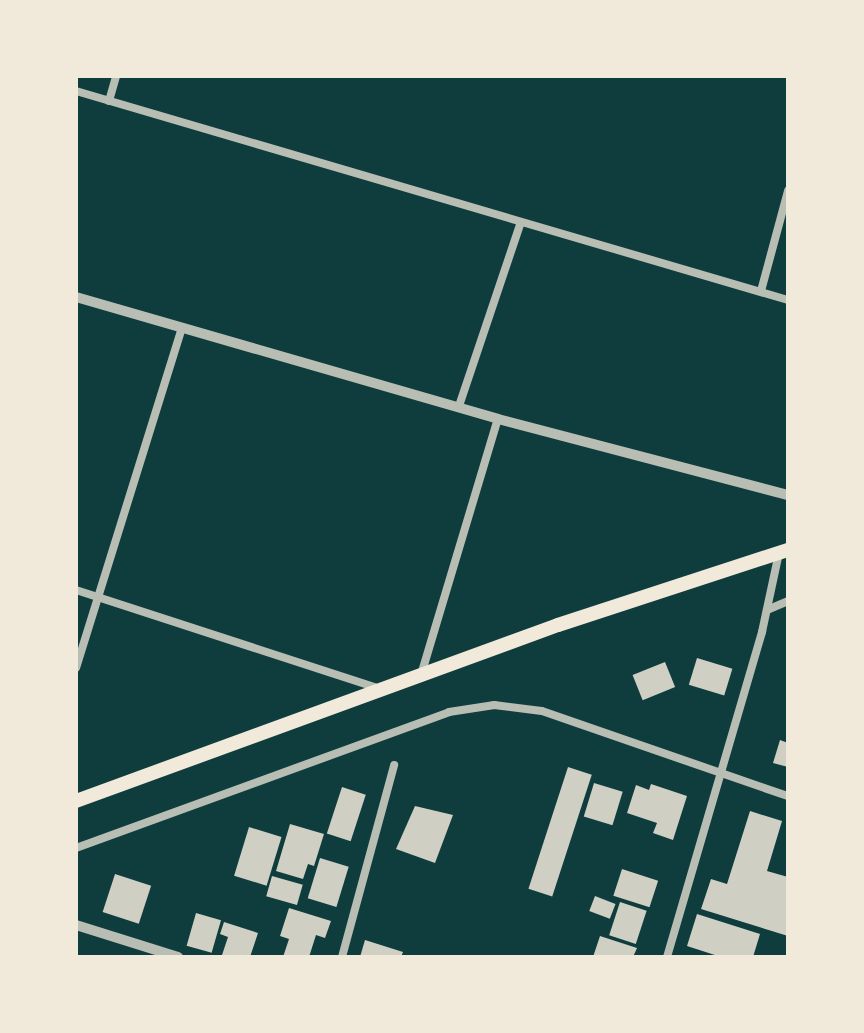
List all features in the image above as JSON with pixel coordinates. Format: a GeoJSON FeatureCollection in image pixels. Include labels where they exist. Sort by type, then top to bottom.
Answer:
{"type":"FeatureCollection","features":[{"type":"Feature","properties":{"kind":"highway"},"geometry":{"type":"LineString","coordinates":[[76,801],[420,676],[784,551]]}},
{"type":"Feature","properties":{"kind":"street"},"geometry":{"type":"LineString","coordinates":[[109,101],[116,76]]}},
{"type":"Feature","properties":{"kind":"street"},"geometry":{"type":"LineString","coordinates":[[76,91],[788,300]]}},
{"type":"Feature","properties":{"kind":"street"},"geometry":{"type":"LineString","coordinates":[[761,291],[788,191]]}},
{"type":"Feature","properties":{"kind":"street"},"geometry":{"type":"LineString","coordinates":[[459,406],[521,222]]}},
{"type":"Feature","properties":{"kind":"street"},"geometry":{"type":"LineString","coordinates":[[76,297],[181,330],[498,419],[788,495]]}},
{"type":"Feature","properties":{"kind":"street"},"geometry":{"type":"LineString","coordinates":[[76,668],[181,330]]}},
{"type":"Feature","properties":{"kind":"street"},"geometry":{"type":"LineString","coordinates":[[420,676],[498,419]]}},
{"type":"Feature","properties":{"kind":"street"},"geometry":{"type":"LineString","coordinates":[[667,957],[717,773],[784,551]]}},
{"type":"Feature","properties":{"kind":"street"},"geometry":{"type":"LineString","coordinates":[[76,590],[382,690]]}},
{"type":"Feature","properties":{"kind":"street"},"geometry":{"type":"LineString","coordinates":[[767,610],[788,601]]}},
{"type":"Feature","properties":{"kind":"street"},"geometry":{"type":"LineString","coordinates":[[76,848],[449,712],[494,705],[542,711],[788,796]]}},
{"type":"Feature","properties":{"kind":"street"},"geometry":{"type":"LineString","coordinates":[[342,957],[394,765]]}},
{"type":"Feature","properties":{"kind":"street"},"geometry":{"type":"LineString","coordinates":[[76,925],[178,957]]}},
{"type":"Feature","properties":{"kind":"building"},"geometry":{"type":"Polygon","coordinates":[[[697,658],[732,669],[724,696],[689,685],[697,658]]]}},
{"type":"Feature","properties":{"kind":"building"},"geometry":{"type":"Polygon","coordinates":[[[665,662],[675,687],[643,700],[633,675],[665,662]]]}},
{"type":"Feature","properties":{"kind":"building"},"geometry":{"type":"Polygon","coordinates":[[[780,740],[788,743],[788,767],[773,763],[780,740]]]}},
{"type":"Feature","properties":{"kind":"building"},"geometry":{"type":"Polygon","coordinates":[[[568,767],[592,775],[552,896],[528,889],[568,767]]]}},
{"type":"Feature","properties":{"kind":"building"},"geometry":{"type":"Polygon","coordinates":[[[594,783],[623,792],[612,825],[584,816],[594,783]]]}},
{"type":"Feature","properties":{"kind":"building"},"geometry":{"type":"Polygon","coordinates":[[[651,784],[687,796],[673,840],[653,833],[657,823],[627,813],[636,785],[649,790],[651,784]]]}},
{"type":"Feature","properties":{"kind":"building"},"geometry":{"type":"Polygon","coordinates":[[[342,787],[366,795],[351,841],[327,834],[342,787]]]}},
{"type":"Feature","properties":{"kind":"building"},"geometry":{"type":"Polygon","coordinates":[[[415,806],[453,815],[435,863],[396,849],[415,806]]]}},
{"type":"Feature","properties":{"kind":"building"},"geometry":{"type":"Polygon","coordinates":[[[750,811],[782,821],[767,871],[788,877],[788,936],[701,909],[711,879],[727,884],[750,811]]]}},
{"type":"Feature","properties":{"kind":"building"},"geometry":{"type":"Polygon","coordinates":[[[290,824],[324,834],[314,866],[308,864],[303,879],[276,871],[290,824]]]}},
{"type":"Feature","properties":{"kind":"building"},"geometry":{"type":"Polygon","coordinates":[[[249,827],[282,837],[267,886],[234,876],[249,827]]]}},
{"type":"Feature","properties":{"kind":"building"},"geometry":{"type":"Polygon","coordinates":[[[320,858],[349,867],[336,907],[308,898],[320,858]]]}},
{"type":"Feature","properties":{"kind":"building"},"geometry":{"type":"Polygon","coordinates":[[[622,869],[658,881],[649,907],[613,896],[622,869]]]}},
{"type":"Feature","properties":{"kind":"building"},"geometry":{"type":"Polygon","coordinates":[[[115,874],[151,886],[139,924],[103,912],[115,874]]]}},
{"type":"Feature","properties":{"kind":"building"},"geometry":{"type":"Polygon","coordinates":[[[272,876],[303,885],[297,905],[266,896],[272,876]]]}},
{"type":"Feature","properties":{"kind":"building"},"geometry":{"type":"Polygon","coordinates":[[[595,896],[616,904],[610,919],[589,911],[595,896]]]}},
{"type":"Feature","properties":{"kind":"building"},"geometry":{"type":"Polygon","coordinates":[[[620,902],[647,911],[636,944],[609,935],[620,902]]]}},
{"type":"Feature","properties":{"kind":"building"},"geometry":{"type":"Polygon","coordinates":[[[289,908],[331,921],[325,938],[316,935],[309,957],[283,957],[289,939],[280,936],[289,908]]]}},
{"type":"Feature","properties":{"kind":"building"},"geometry":{"type":"Polygon","coordinates":[[[196,913],[221,920],[212,953],[187,946],[196,913]]]}},
{"type":"Feature","properties":{"kind":"building"},"geometry":{"type":"Polygon","coordinates":[[[697,914],[760,934],[753,957],[721,957],[687,946],[697,914]]]}},
{"type":"Feature","properties":{"kind":"building"},"geometry":{"type":"Polygon","coordinates":[[[224,922],[258,933],[250,957],[222,955],[228,937],[220,934],[224,922]]]}},
{"type":"Feature","properties":{"kind":"building"},"geometry":{"type":"Polygon","coordinates":[[[600,936],[637,948],[633,957],[593,957],[600,936]]]}},
{"type":"Feature","properties":{"kind":"building"},"geometry":{"type":"Polygon","coordinates":[[[365,940],[403,952],[401,957],[360,957],[365,940]]]}}]}
